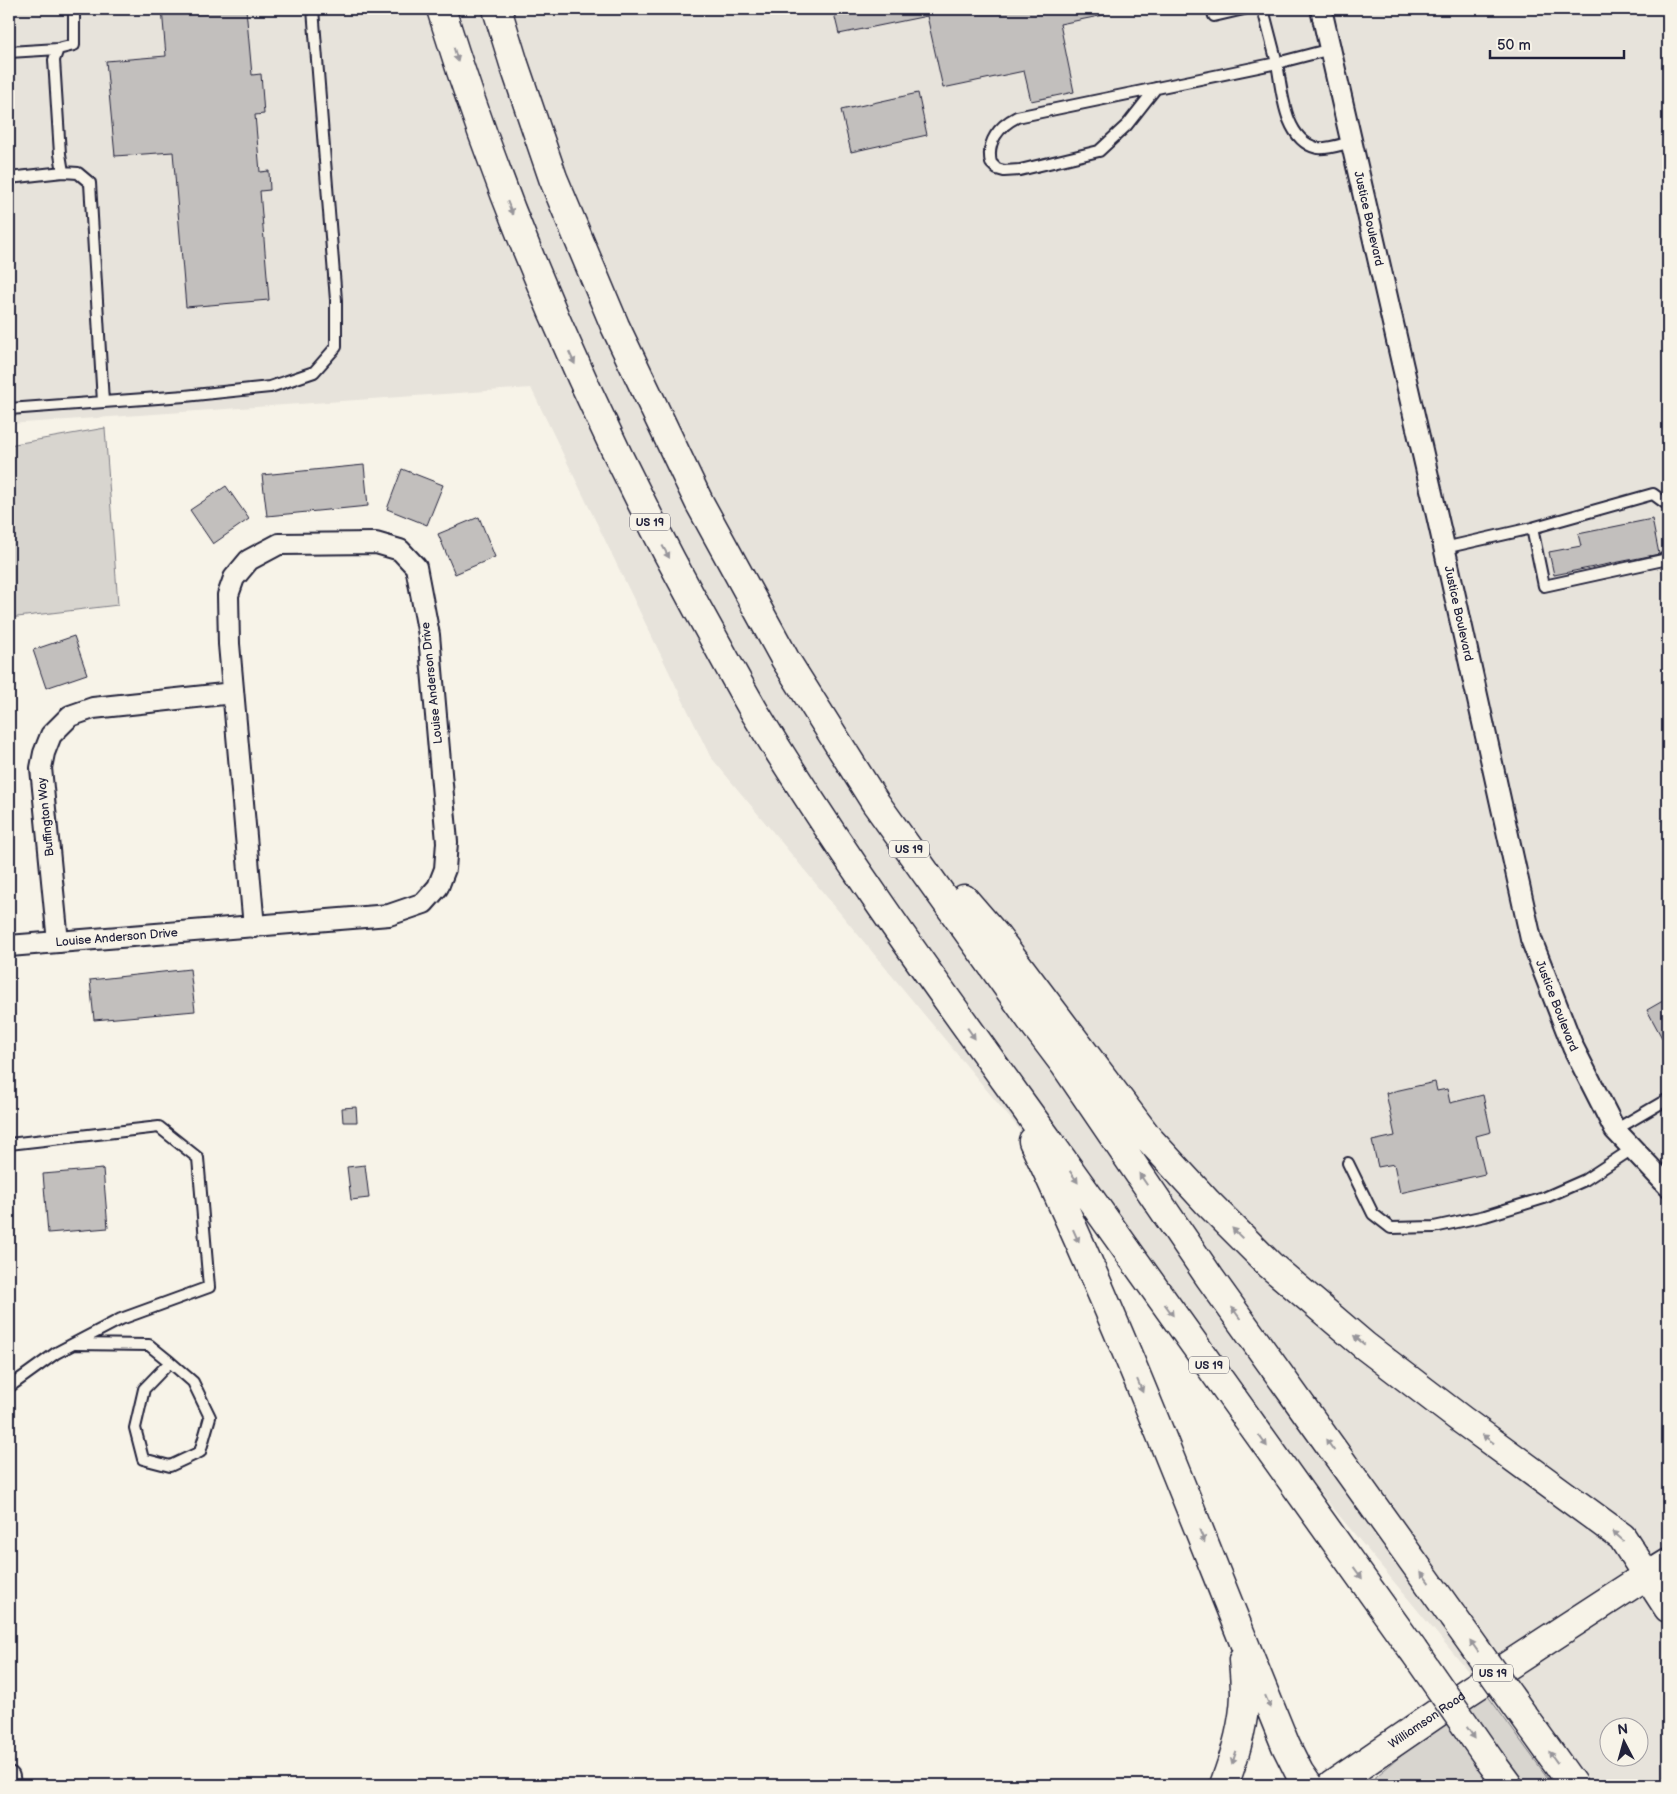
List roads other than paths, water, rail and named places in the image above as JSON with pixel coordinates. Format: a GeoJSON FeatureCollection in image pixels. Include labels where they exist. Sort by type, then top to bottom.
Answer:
{"type":"FeatureCollection","features":[{"type":"Feature","properties":{"kind":"main road","name":"US 19"},"geometry":{"type":"LineString","coordinates":[[441,9],[464,81],[515,222],[567,348],[653,528],[752,707],[798,782],[884,910],[1508,1785]]}},
{"type":"Feature","properties":{"kind":"main road","name":"US 19"},"geometry":{"type":"LineString","coordinates":[[497,9],[553,178],[615,326],[699,502],[785,659],[875,802],[1065,1065],[1210,1278],[1573,1785]]}},
{"type":"Feature","properties":{"kind":"main road"},"geometry":{"type":"LineString","coordinates":[[875,802],[996,936],[1149,1139],[1206,1202],[1263,1258],[1365,1346],[1622,1538],[1658,1568],[1668,1608]]}},
{"type":"Feature","properties":{"kind":"main road"},"geometry":{"type":"LineString","coordinates":[[1005,1081],[1046,1167],[1085,1256],[1165,1446],[1286,1746],[1308,1785]]}},
{"type":"Feature","properties":{"kind":"main road","name":"Williamson Road"},"geometry":{"type":"LineString","coordinates":[[1332,1785],[1477,1685],[1658,1568]]}},
{"type":"Feature","properties":{"kind":"main road"},"geometry":{"type":"LineString","coordinates":[[1224,1785],[1235,1754],[1242,1724],[1245,1694],[1243,1641]]}},
{"type":"Feature","properties":{"kind":"street","name":"Justice Boulevard"},"geometry":{"type":"LineString","coordinates":[[1321,9],[1531,939],[1573,1047],[1615,1130],[1668,1186]]}},
{"type":"Feature","properties":{"kind":"street","name":"Louise Anderson Drive"},"geometry":{"type":"LineString","coordinates":[[9,946],[254,927],[389,915],[424,903],[438,887],[445,869],[447,842],[429,635],[416,567],[400,550],[376,543],[279,544],[249,560],[234,578],[228,596],[229,644],[254,927]]}},
{"type":"Feature","properties":{"kind":"street","name":"Buffington Way"},"geometry":{"type":"LineString","coordinates":[[58,942],[41,768],[51,735],[70,716],[93,708],[233,693]]}},
{"type":"Feature","properties":{"kind":"street"},"geometry":{"type":"LineString","coordinates":[[9,1777],[10,1785]]}},
{"type":"Feature","properties":{"kind":"lane"},"geometry":{"type":"LineString","coordinates":[[9,52],[58,49],[74,45],[74,9]]}},
{"type":"Feature","properties":{"kind":"lane"},"geometry":{"type":"LineString","coordinates":[[9,409],[185,396],[270,387],[314,372],[336,348],[336,300],[313,9]]}},
{"type":"Feature","properties":{"kind":"lane"},"geometry":{"type":"LineString","coordinates":[[1212,9],[1214,16],[1244,9]]}},
{"type":"Feature","properties":{"kind":"lane"},"geometry":{"type":"LineString","coordinates":[[1263,9],[1277,63],[1286,111],[1294,132],[1307,144],[1318,148],[1352,142]]}},
{"type":"Feature","properties":{"kind":"lane"},"geometry":{"type":"LineString","coordinates":[[58,49],[54,60],[60,154],[63,172]]}},
{"type":"Feature","properties":{"kind":"lane"},"geometry":{"type":"LineString","coordinates":[[1156,88],[1127,125],[1099,151],[1020,170],[1004,171],[997,169],[990,163],[990,147],[994,137],[1007,122],[1017,117],[1156,88],[1277,63],[1331,49]]}},
{"type":"Feature","properties":{"kind":"lane"},"geometry":{"type":"LineString","coordinates":[[9,178],[63,172],[78,173],[90,183],[103,402]]}},
{"type":"Feature","properties":{"kind":"lane"},"geometry":{"type":"LineString","coordinates":[[1444,548],[1532,528],[1653,494],[1668,505]]}},
{"type":"Feature","properties":{"kind":"lane"},"geometry":{"type":"LineString","coordinates":[[1532,528],[1544,586],[1663,560],[1668,556]]}},
{"type":"Feature","properties":{"kind":"lane"},"geometry":{"type":"LineString","coordinates":[[1615,1130],[1668,1099]]}},
{"type":"Feature","properties":{"kind":"lane"},"geometry":{"type":"LineString","coordinates":[[9,1144],[159,1127],[198,1158],[208,1287],[121,1319],[56,1353],[9,1387]]}},
{"type":"Feature","properties":{"kind":"lane"},"geometry":{"type":"LineString","coordinates":[[1348,1163],[1373,1214],[1391,1228],[1434,1227],[1485,1216],[1544,1198],[1585,1180],[1632,1149]]}},
{"type":"Feature","properties":{"kind":"lane"},"geometry":{"type":"LineString","coordinates":[[74,1344],[149,1345],[170,1362],[193,1382],[210,1416],[200,1452],[170,1466],[143,1459],[135,1428],[144,1389],[170,1362]]}}]}
